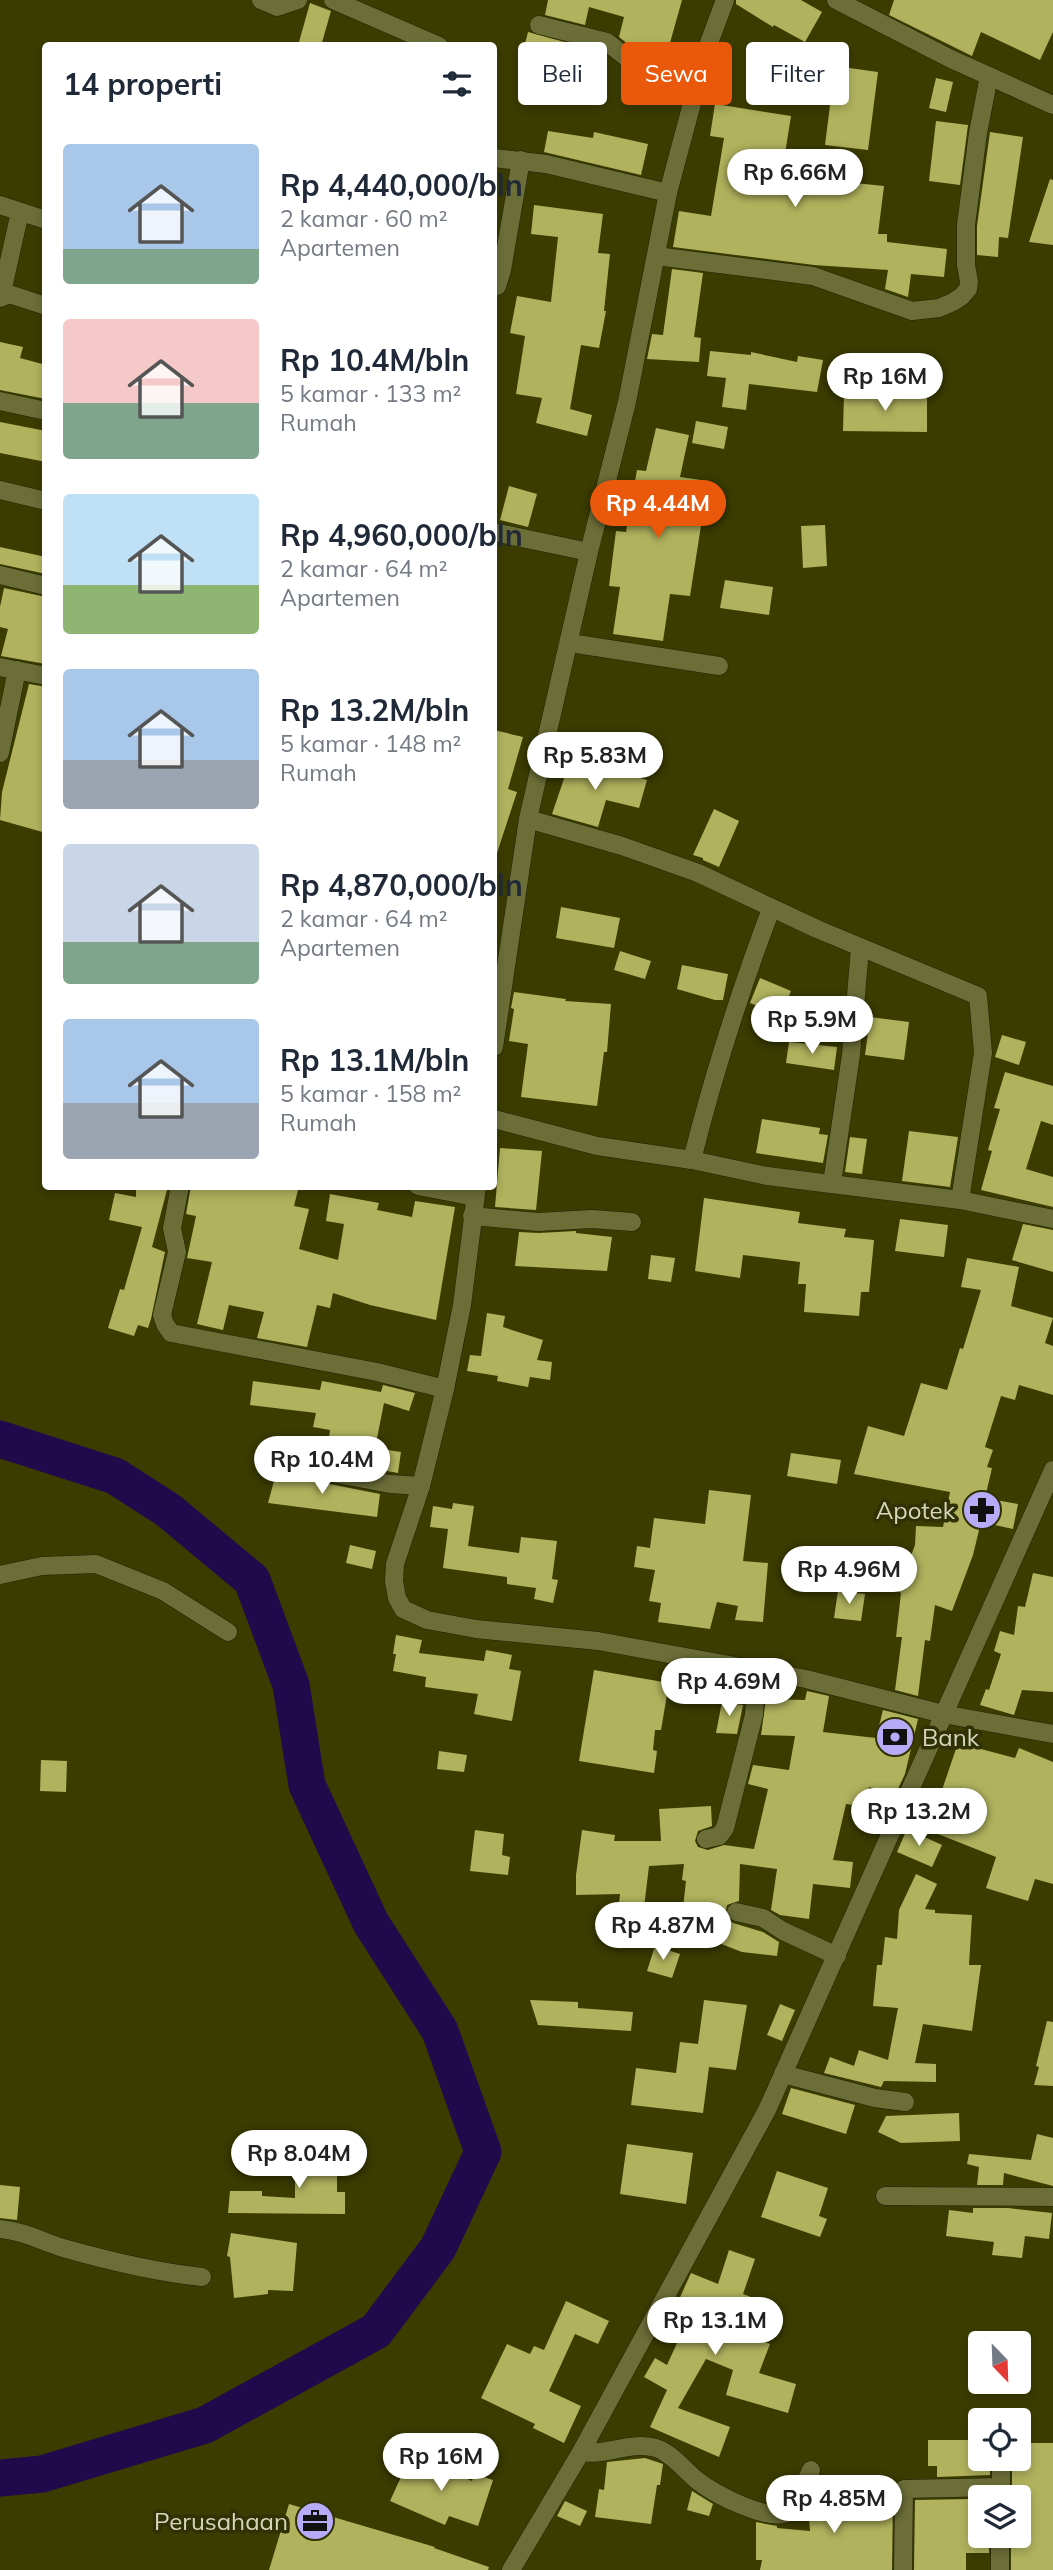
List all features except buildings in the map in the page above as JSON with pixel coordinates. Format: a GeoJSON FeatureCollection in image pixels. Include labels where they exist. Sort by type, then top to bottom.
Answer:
{"type":"FeatureCollection","features":[{"type":"Feature","properties":{"kind":"street"},"geometry":{"type":"LineString","coordinates":[[261,0],[277,7],[298,0]]}},
{"type":"Feature","properties":{"kind":"street"},"geometry":{"type":"LineString","coordinates":[[333,0],[430,42]]}},
{"type":"Feature","properties":{"kind":"street"},"geometry":{"type":"LineString","coordinates":[[710,42],[725,0]]}},
{"type":"Feature","properties":{"kind":"street"},"geometry":{"type":"LineString","coordinates":[[836,0],[1053,106]]}},
{"type":"Feature","properties":{"kind":"street"},"geometry":{"type":"LineString","coordinates":[[538,25],[607,43],[621,54]]}},
{"type":"Feature","properties":{"kind":"street"},"geometry":{"type":"LineString","coordinates":[[656,256],[813,276],[912,311],[939,308],[953,302],[968,289],[966,225],[978,133],[989,76]]}},
{"type":"Feature","properties":{"kind":"street"},"geometry":{"type":"LineString","coordinates":[[497,1027],[528,819],[589,552],[627,402],[668,193],[691,105]]}},
{"type":"Feature","properties":{"kind":"street"},"geometry":{"type":"LineString","coordinates":[[497,158],[521,160],[668,193]]}},
{"type":"Feature","properties":{"kind":"street"},"geometry":{"type":"LineString","coordinates":[[497,286],[521,160]]}},
{"type":"Feature","properties":{"kind":"street"},"geometry":{"type":"LineString","coordinates":[[0,205],[42,219]]}},
{"type":"Feature","properties":{"kind":"street"},"geometry":{"type":"LineString","coordinates":[[0,298],[7,237],[20,212]]}},
{"type":"Feature","properties":{"kind":"street"},"geometry":{"type":"LineString","coordinates":[[0,298],[9,294],[42,305]]}},
{"type":"Feature","properties":{"kind":"street"},"geometry":{"type":"LineString","coordinates":[[0,401],[42,410]]}},
{"type":"Feature","properties":{"kind":"street"},"geometry":{"type":"LineString","coordinates":[[0,490],[42,500]]}},
{"type":"Feature","properties":{"kind":"street"},"geometry":{"type":"LineString","coordinates":[[497,533],[589,552]]}},
{"type":"Feature","properties":{"kind":"street"},"geometry":{"type":"LineString","coordinates":[[0,575],[42,585]]}},
{"type":"Feature","properties":{"kind":"street"},"geometry":{"type":"LineString","coordinates":[[570,643],[719,666]]}},
{"type":"Feature","properties":{"kind":"street"},"geometry":{"type":"LineString","coordinates":[[0,753],[9,669],[42,675]]}},
{"type":"Feature","properties":{"kind":"street"},"geometry":{"type":"LineString","coordinates":[[528,819],[622,846],[698,873],[771,909],[978,996],[983,1053],[960,1200]]}},
{"type":"Feature","properties":{"kind":"street"},"geometry":{"type":"LineString","coordinates":[[692,1160],[715,1070],[771,909]]}},
{"type":"Feature","properties":{"kind":"street"},"geometry":{"type":"LineString","coordinates":[[832,1182],[851,1055],[860,948]]}},
{"type":"Feature","properties":{"kind":"street"},"geometry":{"type":"LineString","coordinates":[[497,1120],[587,1144],[692,1160],[768,1176],[960,1200],[1053,1219]]}},
{"type":"Feature","properties":{"kind":"street"},"geometry":{"type":"LineString","coordinates":[[179,1190],[172,1228],[177,1252],[162,1315],[164,1324],[172,1332],[377,1372],[445,1389]]}},
{"type":"Feature","properties":{"kind":"street"},"geometry":{"type":"LineString","coordinates":[[457,1190],[476,1192],[461,1305],[445,1389],[421,1486],[395,1564],[397,1598],[403,1609],[427,1620],[598,1641],[806,1679],[943,1714],[1053,1734]]}},
{"type":"Feature","properties":{"kind":"street"},"geometry":{"type":"LineString","coordinates":[[472,1216],[538,1222],[592,1219],[632,1222]]}},
{"type":"Feature","properties":{"kind":"street"},"geometry":{"type":"LineString","coordinates":[[311,1469],[390,1484],[421,1486]]}},
{"type":"Feature","properties":{"kind":"street"},"geometry":{"type":"LineString","coordinates":[[511,2570],[581,2452],[767,2110],[1053,1470]]}},
{"type":"Feature","properties":{"kind":"street"},"geometry":{"type":"LineString","coordinates":[[0,1575],[42,1566],[96,1564],[163,1591],[228,1632]]}},
{"type":"Feature","properties":{"kind":"street"},"geometry":{"type":"LineString","coordinates":[[706,1839],[719,1836],[725,1828],[754,1716],[757,1670]]}},
{"type":"Feature","properties":{"kind":"street"},"geometry":{"type":"LineString","coordinates":[[736,1912],[763,1918],[783,1931],[837,1956]]}},
{"type":"Feature","properties":{"kind":"street"},"geometry":{"type":"LineString","coordinates":[[783,2074],[875,2098],[905,2102]]}},
{"type":"Feature","properties":{"kind":"street"},"geometry":{"type":"LineString","coordinates":[[885,2196],[1053,2197]]}},
{"type":"Feature","properties":{"kind":"street"},"geometry":{"type":"LineString","coordinates":[[0,2229],[25,2233],[59,2247],[142,2269],[202,2277]]}},
{"type":"Feature","properties":{"kind":"street"},"geometry":{"type":"LineString","coordinates":[[581,2452],[602,2453],[628,2446],[656,2448],[700,2483],[722,2496],[760,2512],[780,2515],[793,2507],[811,2470]]}},
{"type":"Feature","properties":{"kind":"street"},"geometry":{"type":"LineString","coordinates":[[903,2570],[904,2489],[968,2491]]}},
{"type":"Feature","properties":{"kind":"street"},"geometry":{"type":"LineString","coordinates":[[1000,2548],[1000,2570]]}},
{"type":"Feature","properties":{"kind":"waterway"},"geometry":{"type":"LineString","coordinates":[[0,1439],[115,1476],[168,1510],[252,1580],[291,1685],[307,1785],[371,1923],[440,2031],[483,2152],[438,2248],[376,2331],[205,2425],[42,2474],[0,2478]]}},
{"type":"Feature","properties":{"kind":"place","name":"Apotek"},"geometry":{"type":"Point","coordinates":[982,1510]}},
{"type":"Feature","properties":{"kind":"place","name":"Bank"},"geometry":{"type":"Point","coordinates":[895,1737]}},
{"type":"Feature","properties":{"kind":"place","name":"Perusahaan"},"geometry":{"type":"Point","coordinates":[315,2521]}}]}
